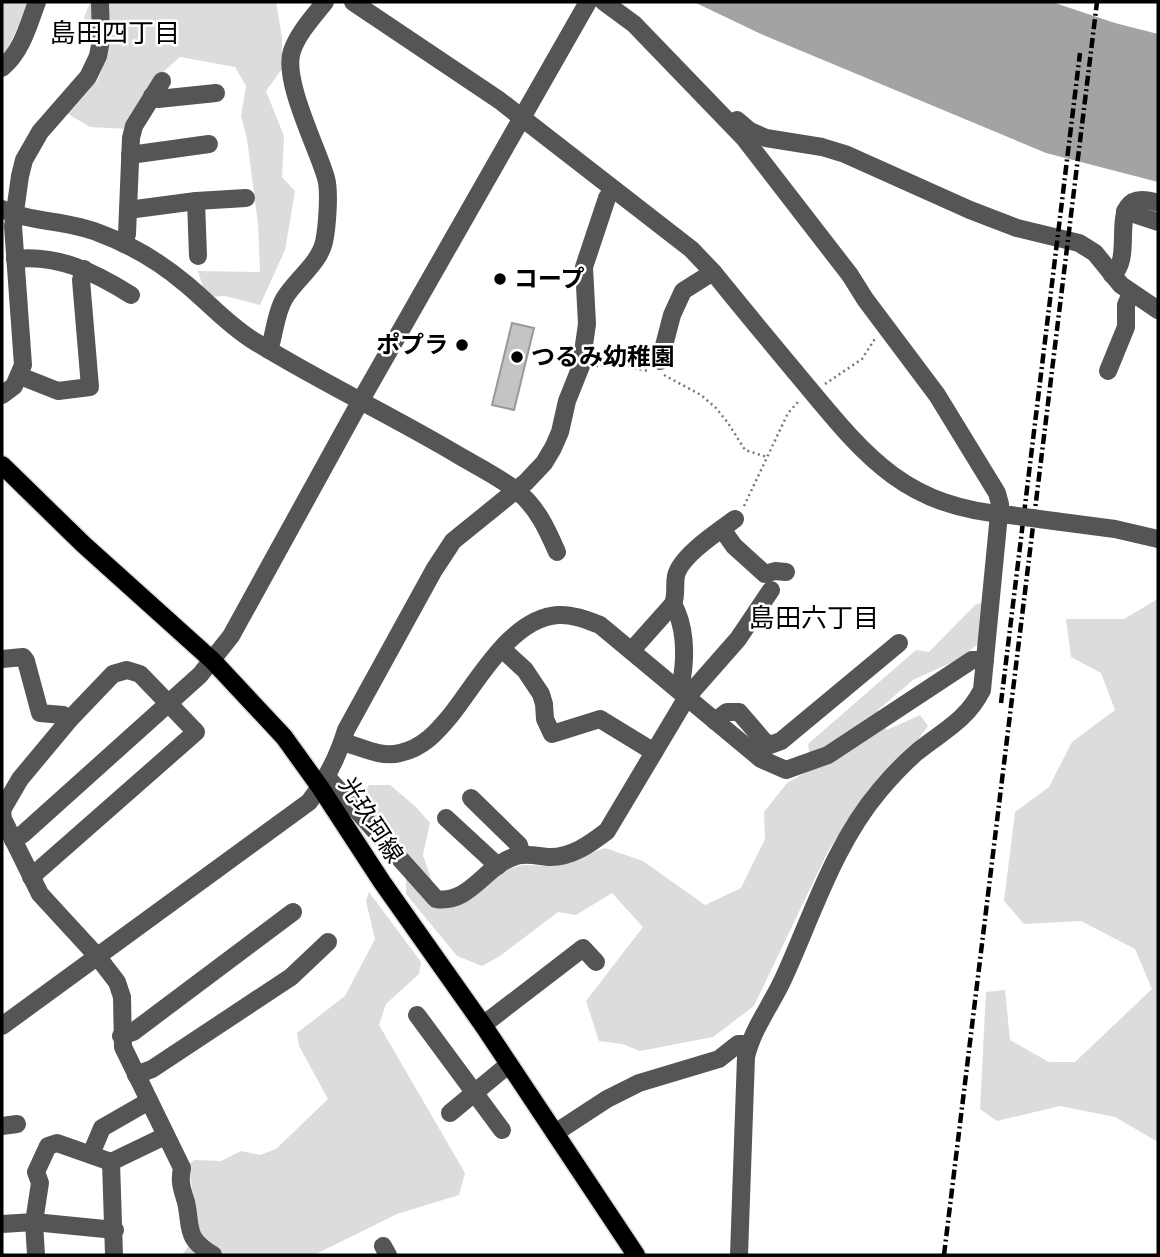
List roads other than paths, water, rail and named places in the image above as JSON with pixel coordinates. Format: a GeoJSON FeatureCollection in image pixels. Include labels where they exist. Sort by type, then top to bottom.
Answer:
{"type":"FeatureCollection","features":[{"type":"Feature","properties":{"kind":"main road","name":"光玖珂線"},"geometry":{"type":"LineString","coordinates":[[2,465],[83,544],[213,661],[324,782],[363,855],[483,1025],[636,1255]]}},
{"type":"Feature","properties":{"kind":"street"},"geometry":{"type":"LineString","coordinates":[[2,68],[13,59],[22,43],[37,2]]}},
{"type":"Feature","properties":{"kind":"street"},"geometry":{"type":"LineString","coordinates":[[2,395],[20,376],[22,350],[11,267],[13,226],[8,212],[24,160],[40,132],[88,77],[98,56],[101,40],[100,2]]}},
{"type":"Feature","properties":{"kind":"street"},"geometry":{"type":"LineString","coordinates":[[269,350],[280,307],[324,244],[328,186],[300,107],[290,63],[296,42],[325,2]]}},
{"type":"Feature","properties":{"kind":"street"},"geometry":{"type":"LineString","coordinates":[[352,2],[522,117],[691,250],[858,446],[891,475],[949,505],[1115,529],[1158,538]]}},
{"type":"Feature","properties":{"kind":"street"},"geometry":{"type":"LineString","coordinates":[[13,840],[170,704],[213,661],[231,636],[361,400],[588,2]]}},
{"type":"Feature","properties":{"kind":"street"},"geometry":{"type":"LineString","coordinates":[[604,2],[634,24],[744,138],[835,255],[944,405],[997,494],[1005,515],[982,690],[973,707],[959,721],[916,753],[861,814],[807,923],[785,977],[749,1044],[746,1057],[738,1255]]}},
{"type":"Feature","properties":{"kind":"street"},"geometry":{"type":"LineString","coordinates":[[124,244],[127,234],[130,155],[134,126],[157,89],[158,99],[216,93]]}},
{"type":"Feature","properties":{"kind":"street"},"geometry":{"type":"LineString","coordinates":[[721,113],[735,118],[750,131],[766,138],[845,153],[1017,228],[1079,243],[1095,253],[1131,293],[1158,310]]}},
{"type":"Feature","properties":{"kind":"street"},"geometry":{"type":"LineString","coordinates":[[130,155],[209,144]]}},
{"type":"Feature","properties":{"kind":"street"},"geometry":{"type":"LineString","coordinates":[[2,1026],[309,803],[324,782],[346,730],[434,570],[453,541],[526,482],[544,463],[553,448],[581,366],[587,324],[584,267],[607,198],[613,189]]}},
{"type":"Feature","properties":{"kind":"street"},"geometry":{"type":"LineString","coordinates":[[128,210],[246,198]]}},
{"type":"Feature","properties":{"kind":"street"},"geometry":{"type":"LineString","coordinates":[[1112,275],[1118,271],[1121,262],[1125,211],[1138,199],[1158,202]]}},
{"type":"Feature","properties":{"kind":"street"},"geometry":{"type":"LineString","coordinates":[[196,201],[198,256]]}},
{"type":"Feature","properties":{"kind":"street"},"geometry":{"type":"LineString","coordinates":[[1125,211],[1158,222]]}},
{"type":"Feature","properties":{"kind":"street"},"geometry":{"type":"LineString","coordinates":[[8,212],[99,232],[124,244],[185,283],[222,318],[269,350],[515,489],[532,505],[557,552]]}},
{"type":"Feature","properties":{"kind":"street"},"geometry":{"type":"LineString","coordinates":[[11,267],[37,259],[85,269],[131,295]]}},
{"type":"Feature","properties":{"kind":"street"},"geometry":{"type":"LineString","coordinates":[[20,376],[58,391],[90,387],[81,280],[85,269]]}},
{"type":"Feature","properties":{"kind":"street"},"geometry":{"type":"LineString","coordinates":[[656,368],[664,353],[673,315],[683,292],[712,272]]}},
{"type":"Feature","properties":{"kind":"street"},"geometry":{"type":"LineString","coordinates":[[1108,371],[1126,327],[1126,305],[1131,293]]}},
{"type":"Feature","properties":{"kind":"street"},"geometry":{"type":"LineString","coordinates":[[632,650],[673,604],[676,596],[676,576],[680,567],[697,549],[729,524],[734,546],[765,574],[786,572]]}},
{"type":"Feature","properties":{"kind":"street"},"geometry":{"type":"LineString","coordinates":[[324,782],[436,899],[446,900],[461,896],[515,856],[566,856],[592,843],[607,831],[687,697],[738,639],[771,590]]}},
{"type":"Feature","properties":{"kind":"street"},"geometry":{"type":"LineString","coordinates":[[673,604],[678,613],[686,657],[682,678]]}},
{"type":"Feature","properties":{"kind":"street"},"geometry":{"type":"LineString","coordinates":[[343,742],[376,753],[399,754],[421,746],[437,732],[502,649],[524,626],[538,618],[560,615],[600,625],[761,759],[786,770],[828,755],[972,660],[985,660]]}},
{"type":"Feature","properties":{"kind":"street"},"geometry":{"type":"LineString","coordinates":[[715,721],[727,712],[739,712],[762,740],[770,745],[781,741],[899,643]]}},
{"type":"Feature","properties":{"kind":"street"},"geometry":{"type":"LineString","coordinates":[[502,649],[525,670],[541,694],[545,719],[552,734],[600,719],[654,752]]}},
{"type":"Feature","properties":{"kind":"street"},"geometry":{"type":"LineString","coordinates":[[2,659],[23,657],[40,713],[63,715],[70,719]]}},
{"type":"Feature","properties":{"kind":"street"},"geometry":{"type":"LineString","coordinates":[[31,877],[196,732],[139,674],[127,670],[113,674],[70,719],[20,779],[2,810],[3,820],[31,877],[40,894],[117,982],[122,997],[123,1047],[182,1168],[179,1181],[187,1205],[188,1228],[195,1241],[213,1255]]}},
{"type":"Feature","properties":{"kind":"street"},"geometry":{"type":"LineString","coordinates":[[471,798],[519,845],[522,855]]}},
{"type":"Feature","properties":{"kind":"street"},"geometry":{"type":"LineString","coordinates":[[446,818],[498,866]]}},
{"type":"Feature","properties":{"kind":"street"},"geometry":{"type":"LineString","coordinates":[[121,1036],[133,1032],[293,912]]}},
{"type":"Feature","properties":{"kind":"street"},"geometry":{"type":"LineString","coordinates":[[136,1075],[152,1069],[291,977],[328,942]]}},
{"type":"Feature","properties":{"kind":"street"},"geometry":{"type":"LineString","coordinates":[[483,1025],[583,948],[596,962]]}},
{"type":"Feature","properties":{"kind":"street"},"geometry":{"type":"LineString","coordinates":[[417,1015],[502,1130]]}},
{"type":"Feature","properties":{"kind":"street"},"geometry":{"type":"LineString","coordinates":[[555,1133],[607,1099],[639,1083],[719,1059],[738,1044],[749,1044]]}},
{"type":"Feature","properties":{"kind":"street"},"geometry":{"type":"LineString","coordinates":[[450,1113],[508,1065]]}},
{"type":"Feature","properties":{"kind":"street"},"geometry":{"type":"LineString","coordinates":[[91,1154],[102,1128],[149,1101]]}},
{"type":"Feature","properties":{"kind":"street"},"geometry":{"type":"LineString","coordinates":[[36,1255],[34,1222],[40,1183],[36,1172],[48,1146],[57,1143],[111,1162],[165,1136]]}},
{"type":"Feature","properties":{"kind":"street"},"geometry":{"type":"LineString","coordinates":[[111,1162],[114,1255]]}},
{"type":"Feature","properties":{"kind":"street"},"geometry":{"type":"LineString","coordinates":[[2,1224],[34,1222],[115,1230]]}},
{"type":"Feature","properties":{"kind":"railway"},"geometry":{"type":"LineString","coordinates":[[944,1255],[1097,2]]}},
{"type":"Feature","properties":{"kind":"railway"},"geometry":{"type":"LineString","coordinates":[[1001,703],[1080,53]]}},
{"type":"Feature","properties":{"kind":"place","name":"コープ"},"geometry":{"type":"Point","coordinates":[500,279]}},
{"type":"Feature","properties":{"kind":"place","name":"ポプラ"},"geometry":{"type":"Point","coordinates":[462,345]}},
{"type":"Feature","properties":{"kind":"place","name":"つるみ幼稚園"},"geometry":{"type":"Point","coordinates":[517,357]}},
{"type":"Feature","properties":{"kind":"district","name":"島田四丁目"},"geometry":{"type":"Point","coordinates":[115,33]}},
{"type":"Feature","properties":{"kind":"district","name":"島田六丁目"},"geometry":{"type":"Point","coordinates":[814,618]}}]}
